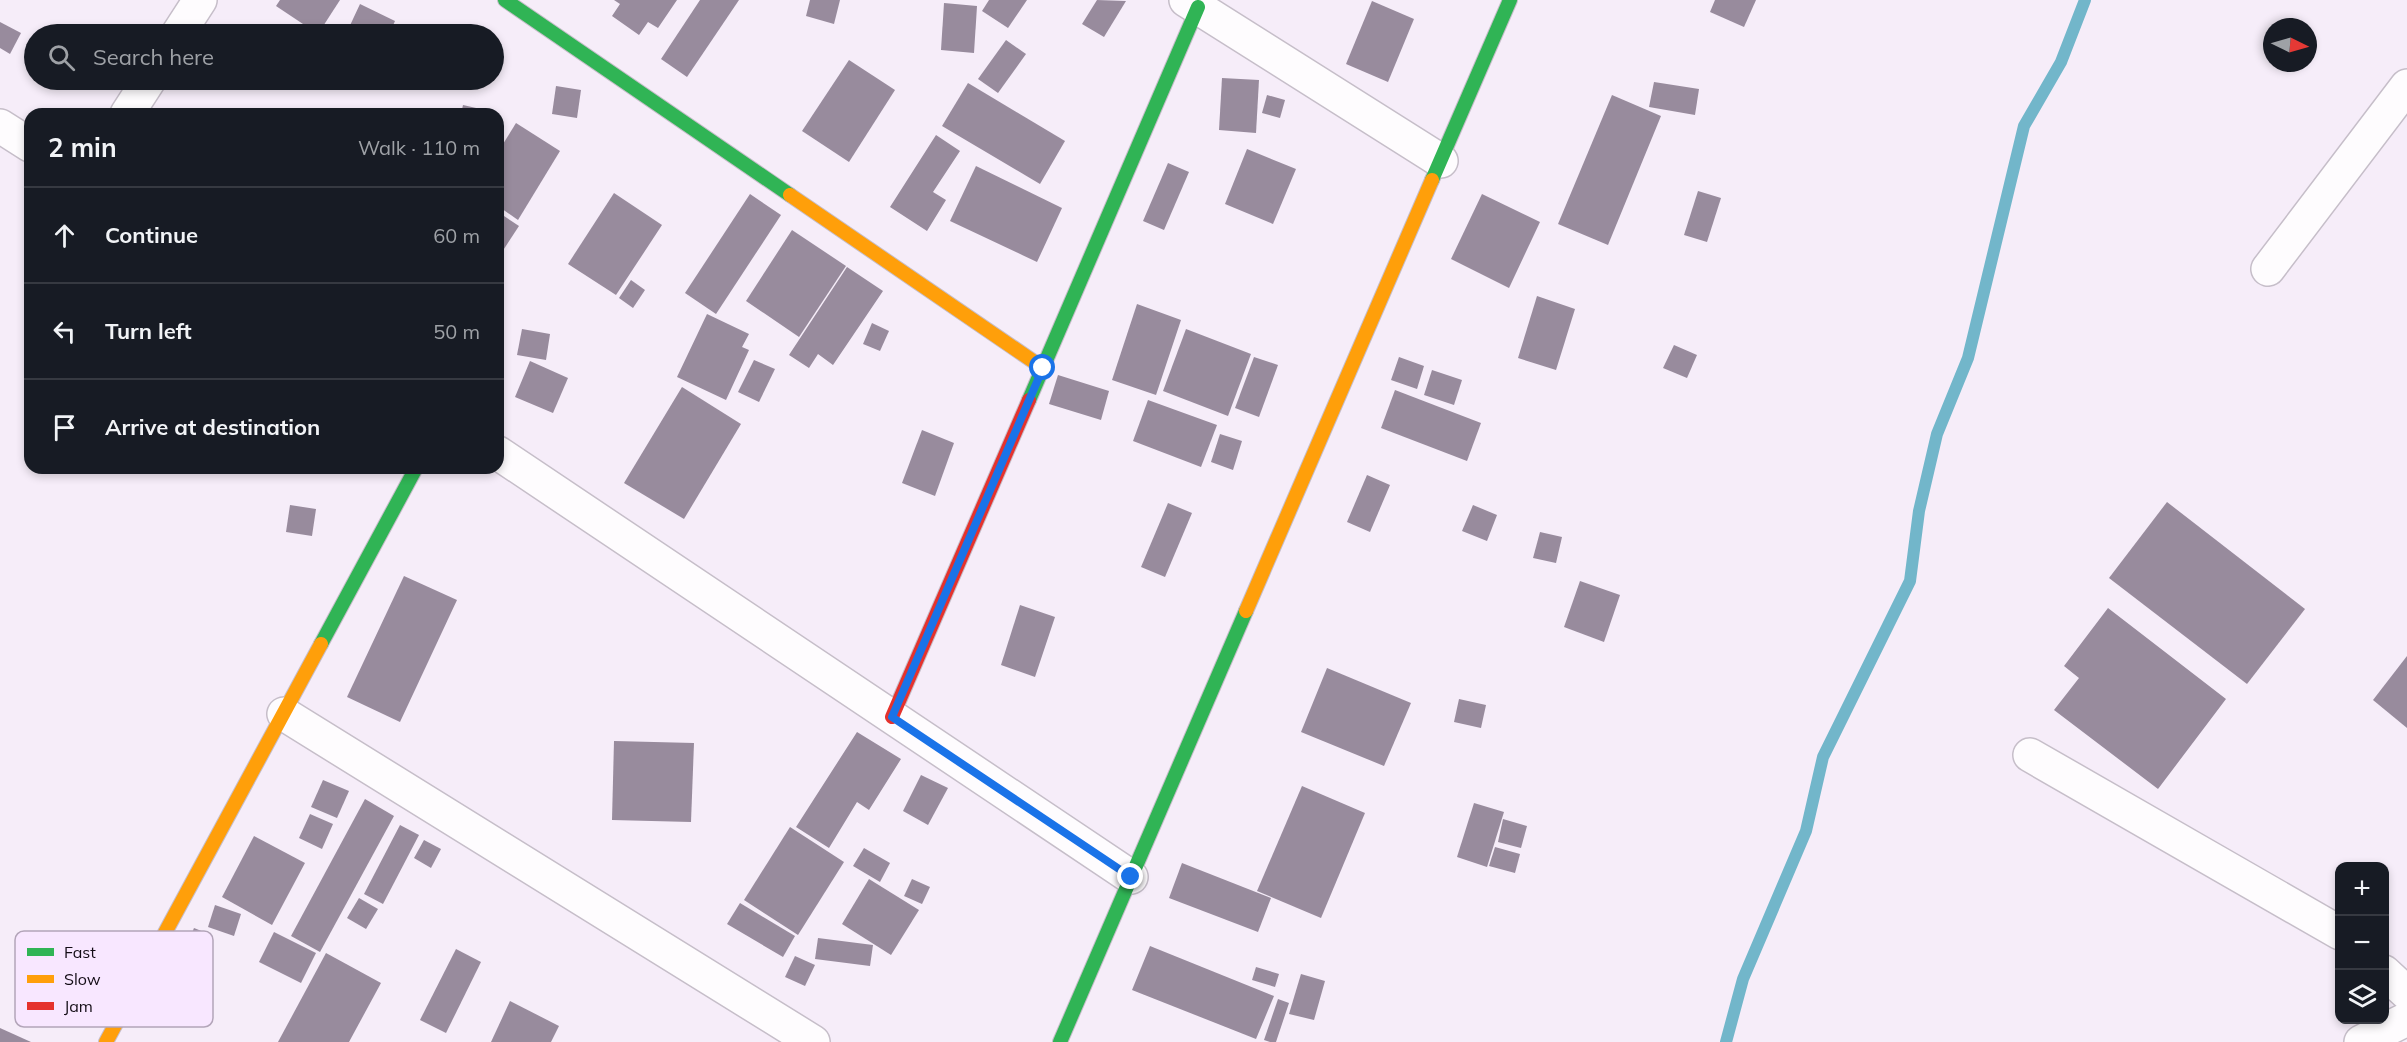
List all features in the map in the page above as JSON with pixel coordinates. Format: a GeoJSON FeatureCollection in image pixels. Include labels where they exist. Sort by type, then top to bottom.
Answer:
{"type":"FeatureCollection","features":[{"type":"Feature","properties":{"kind":"street"},"geometry":{"type":"LineString","coordinates":[[184,24],[200,0]]}},
{"type":"Feature","properties":{"kind":"street"},"geometry":{"type":"LineString","coordinates":[[505,0],[1043,368]]}},
{"type":"Feature","properties":{"kind":"street"},"geometry":{"type":"LineString","coordinates":[[1060,1042],[1510,0]]}},
{"type":"Feature","properties":{"kind":"street"},"geometry":{"type":"LineString","coordinates":[[892,717],[1043,368],[1192,4],[1441,161]]}},
{"type":"Feature","properties":{"kind":"street"},"geometry":{"type":"LineString","coordinates":[[2268,268],[2407,86]]}},
{"type":"Feature","properties":{"kind":"street"},"geometry":{"type":"LineString","coordinates":[[131,108],[143,90]]}},
{"type":"Feature","properties":{"kind":"street"},"geometry":{"type":"LineString","coordinates":[[0,126],[24,141]]}},
{"type":"Feature","properties":{"kind":"street"},"geometry":{"type":"LineString","coordinates":[[504,457],[1131,877]]}},
{"type":"Feature","properties":{"kind":"street"},"geometry":{"type":"LineString","coordinates":[[167,931],[413,474]]}},
{"type":"Feature","properties":{"kind":"street"},"geometry":{"type":"LineString","coordinates":[[284,714],[813,1042]]}},
{"type":"Feature","properties":{"kind":"street"},"geometry":{"type":"LineString","coordinates":[[2030,755],[2335,930]]}},
{"type":"Feature","properties":{"kind":"street"},"geometry":{"type":"LineString","coordinates":[[2389,976],[2407,993]]}},
{"type":"Feature","properties":{"kind":"street"},"geometry":{"type":"LineString","coordinates":[[2361,1042],[2407,1018]]}},
{"type":"Feature","properties":{"kind":"street"},"geometry":{"type":"LineString","coordinates":[[107,1042],[115,1027]]}},
{"type":"Feature","properties":{"kind":"building"},"geometry":{"type":"Polygon","coordinates":[[[280,0],[340,0],[324,24],[303,24],[276,6],[280,0]]]}},
{"type":"Feature","properties":{"kind":"building"},"geometry":{"type":"Polygon","coordinates":[[[614,0],[677,0],[658,28],[648,22],[639,35],[612,16],[620,4],[614,0]]]}},
{"type":"Feature","properties":{"kind":"building"},"geometry":{"type":"Polygon","coordinates":[[[700,0],[739,0],[687,77],[661,59],[700,0]]]}},
{"type":"Feature","properties":{"kind":"building"},"geometry":{"type":"Polygon","coordinates":[[[810,0],[840,0],[834,24],[806,16],[810,0]]]}},
{"type":"Feature","properties":{"kind":"building"},"geometry":{"type":"Polygon","coordinates":[[[989,0],[1027,0],[1008,28],[982,11],[989,0]]]}},
{"type":"Feature","properties":{"kind":"building"},"geometry":{"type":"Polygon","coordinates":[[[1097,0],[1126,1],[1104,37],[1082,24],[1097,0]]]}},
{"type":"Feature","properties":{"kind":"building"},"geometry":{"type":"Polygon","coordinates":[[[1715,0],[1756,0],[1744,27],[1710,12],[1715,0]]]}},
{"type":"Feature","properties":{"kind":"building"},"geometry":{"type":"Polygon","coordinates":[[[1372,1],[1414,19],[1388,82],[1346,64],[1372,1]]]}},
{"type":"Feature","properties":{"kind":"building"},"geometry":{"type":"Polygon","coordinates":[[[944,3],[977,6],[974,53],[941,50],[944,3]]]}},
{"type":"Feature","properties":{"kind":"building"},"geometry":{"type":"Polygon","coordinates":[[[360,4],[395,21],[394,24],[351,24],[360,4]]]}},
{"type":"Feature","properties":{"kind":"building"},"geometry":{"type":"Polygon","coordinates":[[[0,22],[21,33],[10,54],[0,48],[0,22]]]}},
{"type":"Feature","properties":{"kind":"building"},"geometry":{"type":"Polygon","coordinates":[[[1006,40],[1026,54],[998,93],[978,79],[1006,40]]]}},
{"type":"Feature","properties":{"kind":"building"},"geometry":{"type":"Polygon","coordinates":[[[849,60],[895,90],[849,162],[802,131],[849,60]]]}},
{"type":"Feature","properties":{"kind":"building"},"geometry":{"type":"Polygon","coordinates":[[[1222,78],[1259,80],[1256,133],[1219,130],[1222,78]]]}},
{"type":"Feature","properties":{"kind":"building"},"geometry":{"type":"Polygon","coordinates":[[[1654,82],[1699,89],[1695,115],[1649,107],[1654,82]]]}},
{"type":"Feature","properties":{"kind":"building"},"geometry":{"type":"Polygon","coordinates":[[[968,83],[1065,141],[1040,184],[942,126],[968,83]]]}},
{"type":"Feature","properties":{"kind":"building"},"geometry":{"type":"Polygon","coordinates":[[[556,86],[581,90],[577,118],[552,114],[556,86]]]}},
{"type":"Feature","properties":{"kind":"building"},"geometry":{"type":"Polygon","coordinates":[[[1267,95],[1285,100],[1280,118],[1262,113],[1267,95]]]}},
{"type":"Feature","properties":{"kind":"building"},"geometry":{"type":"Polygon","coordinates":[[[1612,95],[1661,116],[1608,245],[1558,224],[1612,95]]]}},
{"type":"Feature","properties":{"kind":"building"},"geometry":{"type":"Polygon","coordinates":[[[516,123],[560,151],[518,220],[504,210],[504,142],[516,123]]]}},
{"type":"Feature","properties":{"kind":"building"},"geometry":{"type":"Polygon","coordinates":[[[936,135],[960,151],[933,192],[946,200],[927,231],[890,207],[936,135]]]}},
{"type":"Feature","properties":{"kind":"building"},"geometry":{"type":"Polygon","coordinates":[[[1247,149],[1296,169],[1273,224],[1225,204],[1247,149]]]}},
{"type":"Feature","properties":{"kind":"building"},"geometry":{"type":"Polygon","coordinates":[[[1168,163],[1189,172],[1164,230],[1143,221],[1168,163]]]}},
{"type":"Feature","properties":{"kind":"building"},"geometry":{"type":"Polygon","coordinates":[[[976,166],[1062,208],[1037,262],[950,221],[976,166]]]}},
{"type":"Feature","properties":{"kind":"building"},"geometry":{"type":"Polygon","coordinates":[[[1698,191],[1721,198],[1707,242],[1684,235],[1698,191]]]}},
{"type":"Feature","properties":{"kind":"building"},"geometry":{"type":"Polygon","coordinates":[[[614,193],[662,225],[616,295],[568,264],[614,193]]]}},
{"type":"Feature","properties":{"kind":"building"},"geometry":{"type":"Polygon","coordinates":[[[750,194],[781,215],[716,314],[685,293],[750,194]]]}},
{"type":"Feature","properties":{"kind":"building"},"geometry":{"type":"Polygon","coordinates":[[[1482,194],[1540,222],[1509,288],[1451,259],[1482,194]]]}},
{"type":"Feature","properties":{"kind":"building"},"geometry":{"type":"Polygon","coordinates":[[[504,216],[519,226],[504,249],[504,216]]]}},
{"type":"Feature","properties":{"kind":"building"},"geometry":{"type":"Polygon","coordinates":[[[792,230],[846,266],[799,337],[746,301],[792,230]]]}},
{"type":"Feature","properties":{"kind":"building"},"geometry":{"type":"Polygon","coordinates":[[[847,267],[883,291],[833,365],[818,354],[809,368],[789,355],[847,267]]]}},
{"type":"Feature","properties":{"kind":"building"},"geometry":{"type":"Polygon","coordinates":[[[631,280],[645,290],[633,308],[619,298],[631,280]]]}},
{"type":"Feature","properties":{"kind":"building"},"geometry":{"type":"Polygon","coordinates":[[[1537,296],[1575,309],[1556,370],[1518,358],[1537,296]]]}},
{"type":"Feature","properties":{"kind":"building"},"geometry":{"type":"Polygon","coordinates":[[[1137,304],[1181,320],[1156,395],[1112,380],[1137,304]]]}},
{"type":"Feature","properties":{"kind":"building"},"geometry":{"type":"Polygon","coordinates":[[[707,314],[749,334],[742,347],[749,350],[726,400],[677,377],[707,314]]]}},
{"type":"Feature","properties":{"kind":"building"},"geometry":{"type":"Polygon","coordinates":[[[872,323],[889,331],[880,351],[863,344],[872,323]]]}},
{"type":"Feature","properties":{"kind":"building"},"geometry":{"type":"Polygon","coordinates":[[[522,329],[550,334],[546,360],[517,355],[522,329]]]}},
{"type":"Feature","properties":{"kind":"building"},"geometry":{"type":"Polygon","coordinates":[[[1186,329],[1251,354],[1228,416],[1163,391],[1186,329]]]}},
{"type":"Feature","properties":{"kind":"building"},"geometry":{"type":"Polygon","coordinates":[[[1674,345],[1697,355],[1687,378],[1663,368],[1674,345]]]}},
{"type":"Feature","properties":{"kind":"building"},"geometry":{"type":"Polygon","coordinates":[[[1254,357],[1278,365],[1259,417],[1235,408],[1254,357]]]}},
{"type":"Feature","properties":{"kind":"building"},"geometry":{"type":"Polygon","coordinates":[[[1399,357],[1424,366],[1417,389],[1391,380],[1399,357]]]}},
{"type":"Feature","properties":{"kind":"building"},"geometry":{"type":"Polygon","coordinates":[[[754,360],[775,369],[759,402],[738,392],[754,360]]]}},
{"type":"Feature","properties":{"kind":"building"},"geometry":{"type":"Polygon","coordinates":[[[530,361],[568,378],[553,413],[515,397],[530,361]]]}},
{"type":"Feature","properties":{"kind":"building"},"geometry":{"type":"Polygon","coordinates":[[[1432,370],[1462,380],[1454,405],[1424,395],[1432,370]]]}},
{"type":"Feature","properties":{"kind":"building"},"geometry":{"type":"Polygon","coordinates":[[[1058,375],[1109,391],[1101,420],[1049,404],[1058,375]]]}},
{"type":"Feature","properties":{"kind":"building"},"geometry":{"type":"Polygon","coordinates":[[[682,387],[741,424],[684,519],[624,483],[682,387]]]}},
{"type":"Feature","properties":{"kind":"building"},"geometry":{"type":"Polygon","coordinates":[[[1395,390],[1481,423],[1467,461],[1381,428],[1395,390]]]}},
{"type":"Feature","properties":{"kind":"building"},"geometry":{"type":"Polygon","coordinates":[[[1148,400],[1217,425],[1201,467],[1133,441],[1148,400]]]}},
{"type":"Feature","properties":{"kind":"building"},"geometry":{"type":"Polygon","coordinates":[[[922,430],[954,443],[935,496],[902,483],[922,430]]]}},
{"type":"Feature","properties":{"kind":"building"},"geometry":{"type":"Polygon","coordinates":[[[1220,434],[1242,441],[1233,470],[1211,462],[1220,434]]]}},
{"type":"Feature","properties":{"kind":"building"},"geometry":{"type":"Polygon","coordinates":[[[1367,475],[1390,485],[1370,532],[1347,522],[1367,475]]]}},
{"type":"Feature","properties":{"kind":"building"},"geometry":{"type":"Polygon","coordinates":[[[2167,502],[2305,609],[2247,684],[2109,578],[2167,502]]]}},
{"type":"Feature","properties":{"kind":"building"},"geometry":{"type":"Polygon","coordinates":[[[1168,503],[1192,513],[1165,577],[1141,567],[1168,503]]]}},
{"type":"Feature","properties":{"kind":"building"},"geometry":{"type":"Polygon","coordinates":[[[290,505],[316,509],[312,536],[286,532],[290,505]]]}},
{"type":"Feature","properties":{"kind":"building"},"geometry":{"type":"Polygon","coordinates":[[[1473,505],[1497,515],[1487,541],[1462,531],[1473,505]]]}},
{"type":"Feature","properties":{"kind":"building"},"geometry":{"type":"Polygon","coordinates":[[[1540,532],[1562,537],[1556,563],[1533,558],[1540,532]]]}},
{"type":"Feature","properties":{"kind":"building"},"geometry":{"type":"Polygon","coordinates":[[[404,576],[457,600],[400,722],[347,697],[404,576]]]}},
{"type":"Feature","properties":{"kind":"building"},"geometry":{"type":"Polygon","coordinates":[[[1580,581],[1620,595],[1604,642],[1564,627],[1580,581]]]}},
{"type":"Feature","properties":{"kind":"building"},"geometry":{"type":"Polygon","coordinates":[[[1020,605],[1055,617],[1035,677],[1001,665],[1020,605]]]}},
{"type":"Feature","properties":{"kind":"building"},"geometry":{"type":"Polygon","coordinates":[[[2108,608],[2226,699],[2158,789],[2054,710],[2079,678],[2064,666],[2108,608]]]}},
{"type":"Feature","properties":{"kind":"building"},"geometry":{"type":"Polygon","coordinates":[[[2407,656],[2407,728],[2373,700],[2407,656]]]}},
{"type":"Feature","properties":{"kind":"building"},"geometry":{"type":"Polygon","coordinates":[[[1327,668],[1411,703],[1384,766],[1301,732],[1327,668]]]}},
{"type":"Feature","properties":{"kind":"building"},"geometry":{"type":"Polygon","coordinates":[[[1459,699],[1486,705],[1481,728],[1454,722],[1459,699]]]}},
{"type":"Feature","properties":{"kind":"building"},"geometry":{"type":"Polygon","coordinates":[[[857,732],[901,759],[869,810],[857,802],[829,848],[796,827],[857,732]]]}},
{"type":"Feature","properties":{"kind":"building"},"geometry":{"type":"Polygon","coordinates":[[[614,741],[694,743],[691,822],[612,820],[614,741]]]}},
{"type":"Feature","properties":{"kind":"building"},"geometry":{"type":"Polygon","coordinates":[[[921,775],[948,788],[928,825],[903,811],[921,775]]]}},
{"type":"Feature","properties":{"kind":"building"},"geometry":{"type":"Polygon","coordinates":[[[323,780],[349,791],[337,818],[311,807],[323,780]]]}},
{"type":"Feature","properties":{"kind":"building"},"geometry":{"type":"Polygon","coordinates":[[[1302,786],[1365,813],[1321,918],[1257,891],[1302,786]]]}},
{"type":"Feature","properties":{"kind":"building"},"geometry":{"type":"Polygon","coordinates":[[[365,799],[394,816],[320,952],[291,936],[365,799]]]}},
{"type":"Feature","properties":{"kind":"building"},"geometry":{"type":"Polygon","coordinates":[[[1474,803],[1504,812],[1487,867],[1457,857],[1474,803]]]}},
{"type":"Feature","properties":{"kind":"building"},"geometry":{"type":"Polygon","coordinates":[[[310,814],[333,824],[322,849],[299,838],[310,814]]]}},
{"type":"Feature","properties":{"kind":"building"},"geometry":{"type":"Polygon","coordinates":[[[1503,819],[1527,826],[1521,848],[1498,842],[1503,819]]]}},
{"type":"Feature","properties":{"kind":"building"},"geometry":{"type":"Polygon","coordinates":[[[400,825],[419,835],[383,904],[364,894],[400,825]]]}},
{"type":"Feature","properties":{"kind":"building"},"geometry":{"type":"Polygon","coordinates":[[[790,827],[844,862],[798,935],[744,900],[790,827]]]}},
{"type":"Feature","properties":{"kind":"building"},"geometry":{"type":"Polygon","coordinates":[[[254,836],[305,863],[272,925],[222,897],[254,836]]]}},
{"type":"Feature","properties":{"kind":"building"},"geometry":{"type":"Polygon","coordinates":[[[424,840],[441,849],[431,868],[414,858],[424,840]]]}},
{"type":"Feature","properties":{"kind":"building"},"geometry":{"type":"Polygon","coordinates":[[[1495,847],[1520,854],[1515,873],[1489,866],[1495,847]]]}},
{"type":"Feature","properties":{"kind":"building"},"geometry":{"type":"Polygon","coordinates":[[[864,848],[890,863],[880,882],[853,866],[864,848]]]}},
{"type":"Feature","properties":{"kind":"building"},"geometry":{"type":"Polygon","coordinates":[[[1182,863],[1271,898],[1258,932],[1169,898],[1182,863]]]}},
{"type":"Feature","properties":{"kind":"building"},"geometry":{"type":"Polygon","coordinates":[[[869,879],[919,910],[891,955],[842,924],[869,879]]]}},
{"type":"Feature","properties":{"kind":"building"},"geometry":{"type":"Polygon","coordinates":[[[912,879],[930,887],[922,904],[904,896],[912,879]]]}},
{"type":"Feature","properties":{"kind":"building"},"geometry":{"type":"Polygon","coordinates":[[[359,898],[378,909],[366,929],[347,918],[359,898]]]}},
{"type":"Feature","properties":{"kind":"building"},"geometry":{"type":"Polygon","coordinates":[[[740,903],[795,936],[783,957],[727,924],[740,903]]]}},
{"type":"Feature","properties":{"kind":"building"},"geometry":{"type":"Polygon","coordinates":[[[215,905],[241,914],[234,936],[208,927],[215,905]]]}},
{"type":"Feature","properties":{"kind":"building"},"geometry":{"type":"Polygon","coordinates":[[[274,932],[316,953],[301,983],[259,962],[274,932]]]}},
{"type":"Feature","properties":{"kind":"building"},"geometry":{"type":"Polygon","coordinates":[[[818,938],[873,945],[870,966],[815,959],[818,938]]]}},
{"type":"Feature","properties":{"kind":"building"},"geometry":{"type":"Polygon","coordinates":[[[1150,946],[1274,996],[1256,1039],[1132,990],[1150,946]]]}},
{"type":"Feature","properties":{"kind":"building"},"geometry":{"type":"Polygon","coordinates":[[[456,949],[481,962],[446,1033],[420,1020],[456,949]]]}},
{"type":"Feature","properties":{"kind":"building"},"geometry":{"type":"Polygon","coordinates":[[[326,953],[381,983],[349,1042],[278,1042],[326,953]]]}},
{"type":"Feature","properties":{"kind":"building"},"geometry":{"type":"Polygon","coordinates":[[[795,956],[815,965],[805,986],[785,977],[795,956]]]}},
{"type":"Feature","properties":{"kind":"building"},"geometry":{"type":"Polygon","coordinates":[[[1256,967],[1279,974],[1275,987],[1252,980],[1256,967]]]}},
{"type":"Feature","properties":{"kind":"building"},"geometry":{"type":"Polygon","coordinates":[[[1301,974],[1325,981],[1314,1020],[1289,1014],[1301,974]]]}},
{"type":"Feature","properties":{"kind":"building"},"geometry":{"type":"Polygon","coordinates":[[[1278,999],[1289,1003],[1276,1042],[1270,1042],[1264,1040],[1278,999]]]}},
{"type":"Feature","properties":{"kind":"building"},"geometry":{"type":"Polygon","coordinates":[[[510,1001],[559,1026],[551,1042],[491,1042],[510,1001]]]}},
{"type":"Feature","properties":{"kind":"building"},"geometry":{"type":"Polygon","coordinates":[[[0,1028],[31,1042],[0,1042],[0,1028]]]}},
{"type":"Feature","properties":{"kind":"waterway"},"geometry":{"type":"LineString","coordinates":[[1726,1042],[1743,979],[1806,831],[1823,757],[1910,581],[1919,511],[1937,434],[1968,358],[2024,126],[2061,62],[2085,0]]}},
{"type":"Feature","properties":{"kind":"traffic: fast"},"geometry":{"type":"LineString","coordinates":[[505,0],[790,195]]}},
{"type":"Feature","properties":{"kind":"traffic: fast"},"geometry":{"type":"LineString","coordinates":[[1432,180],[1510,0]]}},
{"type":"Feature","properties":{"kind":"traffic: fast"},"geometry":{"type":"LineString","coordinates":[[1029,400],[1198,7]]}},
{"type":"Feature","properties":{"kind":"traffic: fast"},"geometry":{"type":"LineString","coordinates":[[321,644],[413,474]]}},
{"type":"Feature","properties":{"kind":"traffic: fast"},"geometry":{"type":"LineString","coordinates":[[1060,1042],[1246,611]]}},
{"type":"Feature","properties":{"kind":"traffic: slow"},"geometry":{"type":"LineString","coordinates":[[1246,611],[1432,180]]}},
{"type":"Feature","properties":{"kind":"traffic: slow"},"geometry":{"type":"LineString","coordinates":[[790,195],[1043,368]]}},
{"type":"Feature","properties":{"kind":"traffic: slow"},"geometry":{"type":"LineString","coordinates":[[166,931],[321,644]]}},
{"type":"Feature","properties":{"kind":"traffic: slow"},"geometry":{"type":"LineString","coordinates":[[106,1042],[114,1027]]}},
{"type":"Feature","properties":{"kind":"traffic: jam"},"geometry":{"type":"LineString","coordinates":[[892,717],[1029,400]]}},
{"type":"Feature","properties":{"kind":"route"},"geometry":{"type":"LineString","coordinates":[[1043,368],[892,717],[1131,877]]}}]}
